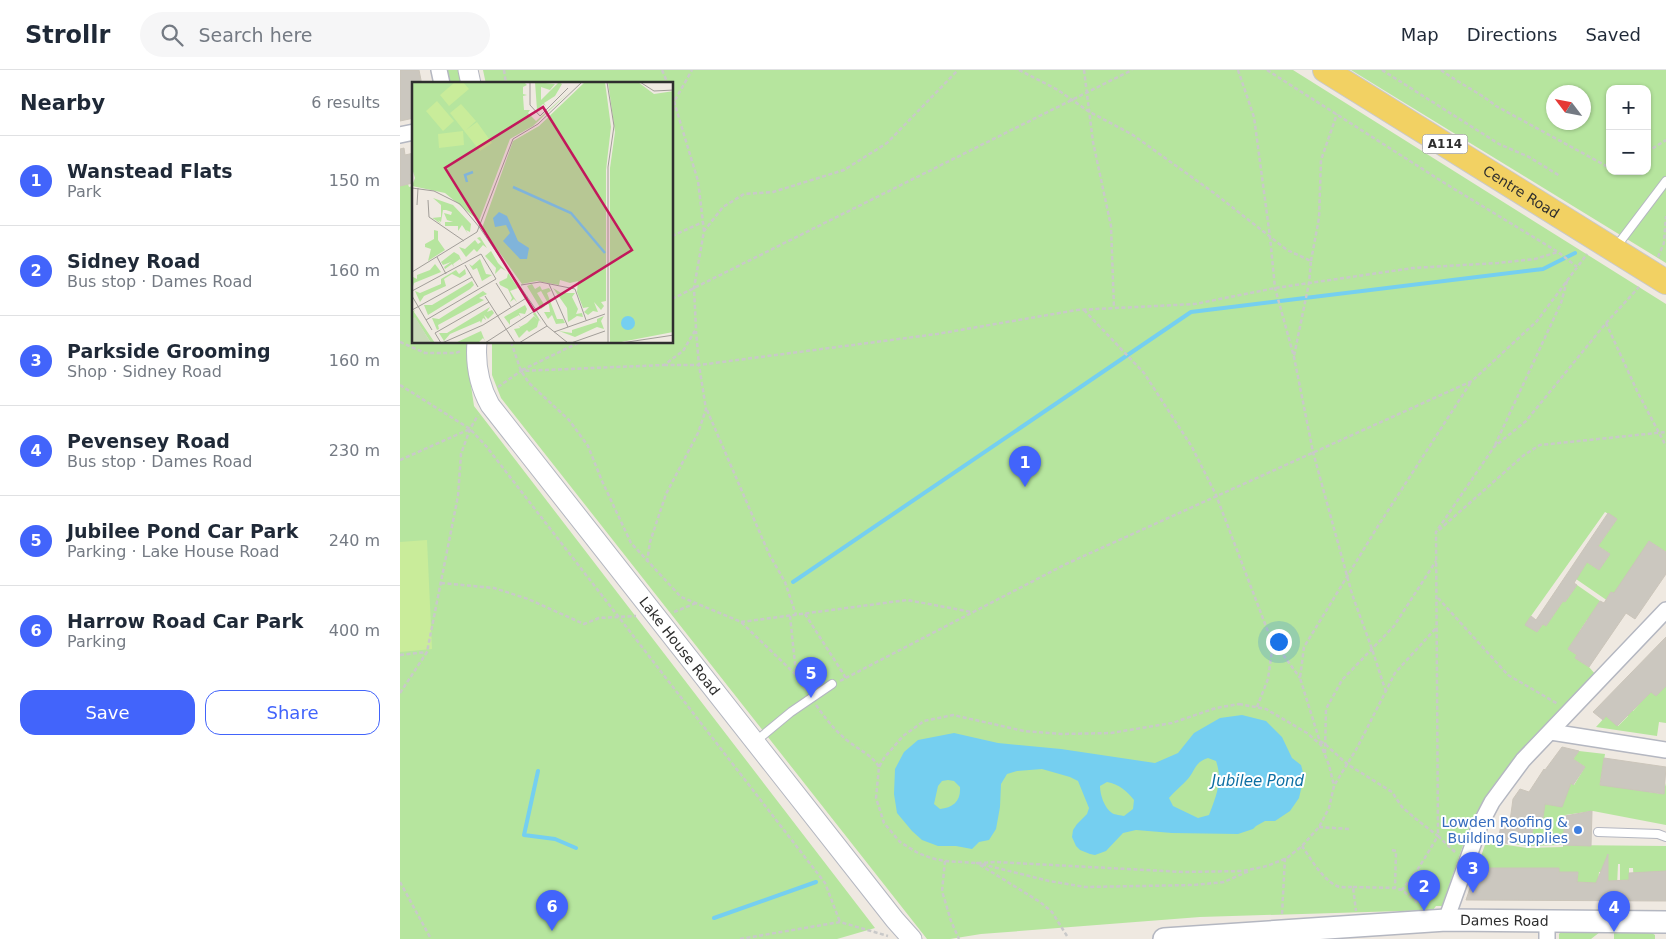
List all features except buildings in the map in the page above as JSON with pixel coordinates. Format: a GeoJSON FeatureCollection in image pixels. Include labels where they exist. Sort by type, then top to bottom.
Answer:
{"type":"FeatureCollection","features":[{"type":"Feature","properties":{"kind":"main road","name":"Centre Road"},"geometry":{"type":"LineString","coordinates":[[1326,70],[1606,244],[1660,272]]}},
{"type":"Feature","properties":{"kind":"main road","name":"Dames Road"},"geometry":{"type":"LineString","coordinates":[[1164,939],[1308,934],[1446,920],[1547,930],[1666,922]]}},
{"type":"Feature","properties":{"kind":"street","name":"Lake House Road"},"geometry":{"type":"LineString","coordinates":[[477,344],[476,364],[478,374],[482,389],[490,405],[754,742],[912,939]]}},
{"type":"Feature","properties":{"kind":"street"},"geometry":{"type":"LineString","coordinates":[[1446,920],[1480,825],[1492,802],[1523,760],[1666,610]]}},
{"type":"Feature","properties":{"kind":"street"},"geometry":{"type":"LineString","coordinates":[[1551,732],[1666,750]]}},
{"type":"Feature","properties":{"kind":"lane"},"geometry":{"type":"LineString","coordinates":[[1606,244],[1666,181]]}},
{"type":"Feature","properties":{"kind":"lane"},"geometry":{"type":"LineString","coordinates":[[754,742],[791,712],[832,684]]}},
{"type":"Feature","properties":{"kind":"lane"},"geometry":{"type":"LineString","coordinates":[[1598,832],[1658,834],[1666,837]]}},
{"type":"Feature","properties":{"kind":"path"},"geometry":{"type":"LineString","coordinates":[[662,70],[667,82]]}},
{"type":"Feature","properties":{"kind":"path"},"geometry":{"type":"LineString","coordinates":[[692,70],[675,100],[698,181],[704,222],[694,288],[698,365],[706,408],[769,554],[784,582],[796,615]]}},
{"type":"Feature","properties":{"kind":"path"},"geometry":{"type":"LineString","coordinates":[[704,231],[723,207],[744,194],[773,192],[844,170],[887,143],[958,70]]}},
{"type":"Feature","properties":{"kind":"path"},"geometry":{"type":"LineString","coordinates":[[1019,70],[1058,90],[1088,111],[1133,136],[1214,193],[1287,250],[1310,261]]}},
{"type":"Feature","properties":{"kind":"path"},"geometry":{"type":"LineString","coordinates":[[1084,70],[1093,142],[1111,226],[1114,308]]}},
{"type":"Feature","properties":{"kind":"path"},"geometry":{"type":"LineString","coordinates":[[674,298],[1132,70]]}},
{"type":"Feature","properties":{"kind":"path"},"geometry":{"type":"LineString","coordinates":[[1238,70],[1254,117],[1275,288],[1294,357],[1313,452],[1347,577],[1386,692]]}},
{"type":"Feature","properties":{"kind":"path"},"geometry":{"type":"LineString","coordinates":[[1267,70],[1446,184],[1558,252],[1578,267]]}},
{"type":"Feature","properties":{"kind":"path"},"geometry":{"type":"LineString","coordinates":[[1382,70],[1499,144],[1529,157],[1560,176]]}},
{"type":"Feature","properties":{"kind":"path"},"geometry":{"type":"LineString","coordinates":[[1440,70],[1480,93],[1496,106],[1606,166]]}},
{"type":"Feature","properties":{"kind":"path"},"geometry":{"type":"LineString","coordinates":[[1294,357],[1309,283],[1310,261],[1319,218],[1321,160],[1337,114]]}},
{"type":"Feature","properties":{"kind":"path"},"geometry":{"type":"LineString","coordinates":[[1651,149],[1666,140]]}},
{"type":"Feature","properties":{"kind":"path"},"geometry":{"type":"LineString","coordinates":[[1660,272],[1666,216]]}},
{"type":"Feature","properties":{"kind":"path"},"geometry":{"type":"LineString","coordinates":[[674,235],[704,222]]}},
{"type":"Feature","properties":{"kind":"path"},"geometry":{"type":"LineString","coordinates":[[1300,678],[1304,648],[1383,518],[1472,381],[1537,321],[1578,267],[1606,244]]}},
{"type":"Feature","properties":{"kind":"path"},"geometry":{"type":"LineString","coordinates":[[521,371],[698,365],[937,334],[1084,310],[1195,304],[1275,288],[1413,268],[1535,259],[1558,252]]}},
{"type":"Feature","properties":{"kind":"path"},"geometry":{"type":"LineString","coordinates":[[1402,890],[1418,869],[1438,836],[1436,532],[1494,447],[1561,303],[1568,280]]}},
{"type":"Feature","properties":{"kind":"path"},"geometry":{"type":"LineString","coordinates":[[1494,447],[1526,421],[1606,323],[1639,287]]}},
{"type":"Feature","properties":{"kind":"path"},"geometry":{"type":"LineString","coordinates":[[1084,310],[1144,373],[1192,447],[1216,495],[1267,629],[1300,678],[1329,765],[1334,786]]}},
{"type":"Feature","properties":{"kind":"path"},"geometry":{"type":"LineString","coordinates":[[1606,323],[1638,393],[1666,446]]}},
{"type":"Feature","properties":{"kind":"path"},"geometry":{"type":"LineString","coordinates":[[664,365],[683,351],[696,329]]}},
{"type":"Feature","properties":{"kind":"path"},"geometry":{"type":"LineString","coordinates":[[400,342],[425,353],[456,353]]}},
{"type":"Feature","properties":{"kind":"path"},"geometry":{"type":"LineString","coordinates":[[512,344],[521,371],[529,383],[570,420],[588,446],[631,543],[647,562],[681,597],[742,622],[796,675],[802,684]]}},
{"type":"Feature","properties":{"kind":"path"},"geometry":{"type":"LineString","coordinates":[[494,389],[521,371],[576,344]]}},
{"type":"Feature","properties":{"kind":"path"},"geometry":{"type":"LineString","coordinates":[[832,684],[1066,564],[1472,381]]}},
{"type":"Feature","properties":{"kind":"path"},"geometry":{"type":"LineString","coordinates":[[400,385],[470,429],[486,446],[825,883],[840,922]]}},
{"type":"Feature","properties":{"kind":"path"},"geometry":{"type":"LineString","coordinates":[[647,562],[650,542],[666,494],[698,433],[706,408]]}},
{"type":"Feature","properties":{"kind":"path"},"geometry":{"type":"LineString","coordinates":[[400,693],[427,652],[458,496],[461,454],[470,429],[482,411]]}},
{"type":"Feature","properties":{"kind":"path"},"geometry":{"type":"LineString","coordinates":[[400,460],[470,429]]}},
{"type":"Feature","properties":{"kind":"path"},"geometry":{"type":"LineString","coordinates":[[1436,532],[1524,455],[1540,445],[1666,432]]}},
{"type":"Feature","properties":{"kind":"path"},"geometry":{"type":"LineString","coordinates":[[1325,755],[1326,710],[1342,680],[1394,626],[1436,560]]}},
{"type":"Feature","properties":{"kind":"path"},"geometry":{"type":"LineString","coordinates":[[441,583],[494,588],[528,599],[584,624],[599,618],[668,614],[697,603]]}},
{"type":"Feature","properties":{"kind":"path"},"geometry":{"type":"LineString","coordinates":[[1437,597],[1508,675],[1570,711]]}},
{"type":"Feature","properties":{"kind":"path"},"geometry":{"type":"LineString","coordinates":[[742,622],[907,600],[972,612]]}},
{"type":"Feature","properties":{"kind":"path"},"geometry":{"type":"LineString","coordinates":[[805,614],[846,678]]}},
{"type":"Feature","properties":{"kind":"path"},"geometry":{"type":"LineString","coordinates":[[790,616],[796,675]]}},
{"type":"Feature","properties":{"kind":"path"},"geometry":{"type":"LineString","coordinates":[[977,863],[1049,881],[1085,887],[1167,887],[1224,882],[1285,858],[1302,846],[1319,827],[1329,808],[1334,786],[1357,748],[1395,673],[1437,627]]}},
{"type":"Feature","properties":{"kind":"path"},"geometry":{"type":"LineString","coordinates":[[1257,707],[1268,679],[1274,642]]}},
{"type":"Feature","properties":{"kind":"path"},"geometry":{"type":"LineString","coordinates":[[400,655],[427,652]]}},
{"type":"Feature","properties":{"kind":"path"},"geometry":{"type":"LineString","coordinates":[[1257,868],[1242,872],[1184,872],[945,861],[918,854],[900,842],[884,823],[876,798],[878,767],[903,736],[924,721],[952,715],[1024,731],[1061,734],[1111,733],[1172,723],[1216,708],[1239,704],[1266,709],[1274,713],[1321,745]]}},
{"type":"Feature","properties":{"kind":"path"},"geometry":{"type":"LineString","coordinates":[[821,712],[830,726],[874,760],[878,767]]}},
{"type":"Feature","properties":{"kind":"path"},"geometry":{"type":"LineString","coordinates":[[1313,738],[1325,744],[1347,764],[1392,792],[1402,806],[1416,819],[1459,856],[1467,860]]}},
{"type":"Feature","properties":{"kind":"path"},"geometry":{"type":"LineString","coordinates":[[1319,827],[1349,829]]}},
{"type":"Feature","properties":{"kind":"path"},"geometry":{"type":"LineString","coordinates":[[1302,846],[1328,880],[1338,886],[1388,887],[1402,890],[1416,901],[1418,922]]}},
{"type":"Feature","properties":{"kind":"path"},"geometry":{"type":"LineString","coordinates":[[1392,850],[1396,851],[1396,888]]}},
{"type":"Feature","properties":{"kind":"path"},"geometry":{"type":"LineString","coordinates":[[1282,917],[1285,858]]}},
{"type":"Feature","properties":{"kind":"path"},"geometry":{"type":"LineString","coordinates":[[945,861],[942,891],[951,921],[959,939]]}},
{"type":"Feature","properties":{"kind":"path"},"geometry":{"type":"LineString","coordinates":[[977,863],[1040,902],[1052,912],[1067,936]]}},
{"type":"Feature","properties":{"kind":"path"},"geometry":{"type":"LineString","coordinates":[[400,882],[431,939]]}},
{"type":"Feature","properties":{"kind":"path"},"geometry":{"type":"LineString","coordinates":[[1353,887],[1356,913]]}},
{"type":"Feature","properties":{"kind":"path"},"geometry":{"type":"LineString","coordinates":[[740,939],[840,922],[888,936],[895,930]]}},
{"type":"Feature","properties":{"kind":"green space"},"geometry":{"type":"Polygon","coordinates":[[[444,70],[459,70],[462,82],[447,82],[444,70]]]}},
{"type":"Feature","properties":{"kind":"green space"},"geometry":{"type":"Polygon","coordinates":[[[483,70],[1293,70],[1666,304],[1666,552],[1649,541],[1617,595],[1611,592],[1608,597],[1621,610],[1576,579],[1587,562],[1599,570],[1610,554],[1598,546],[1617,519],[1605,512],[1531,616],[1526,625],[1537,632],[1543,624],[1546,626],[1563,601],[1565,602],[1577,585],[1600,601],[1591,615],[1597,627],[1587,620],[1579,632],[1589,639],[1585,644],[1576,637],[1568,649],[1577,655],[1575,658],[1589,667],[1596,675],[1525,748],[1484,799],[1470,825],[1442,906],[1436,906],[1433,910],[1200,917],[981,934],[950,939],[927,939],[501,398],[492,375],[492,344],[674,344],[674,82],[486,82],[483,70]]]}},
{"type":"Feature","properties":{"kind":"green space"},"geometry":{"type":"Polygon","coordinates":[[[1351,70],[1666,70],[1666,263],[1351,70]]]}},
{"type":"Feature","properties":{"kind":"green space"},"geometry":{"type":"Polygon","coordinates":[[[408,184],[409,187],[412,186],[412,344],[468,344],[467,358],[474,406],[875,928],[837,939],[400,939],[400,186],[408,184]]]}},
{"type":"Feature","properties":{"kind":"green space"},"geometry":{"type":"Polygon","coordinates":[[[427,540],[432,649],[400,652],[400,542],[427,540]]]}},
{"type":"Feature","properties":{"kind":"green space"},"geometry":{"type":"Polygon","coordinates":[[[1666,677],[1666,723],[1659,722],[1657,736],[1596,727],[1606,716],[1618,726],[1628,716],[1619,707],[1624,703],[1633,711],[1651,691],[1656,696],[1661,691],[1666,677]]]}},
{"type":"Feature","properties":{"kind":"green space"},"geometry":{"type":"Polygon","coordinates":[[[1579,751],[1605,754],[1600,784],[1644,791],[1651,781],[1649,792],[1663,794],[1666,783],[1666,825],[1593,811],[1565,815],[1564,845],[1666,846],[1666,871],[1634,885],[1633,868],[1629,868],[1629,880],[1620,880],[1620,864],[1618,864],[1617,886],[1606,882],[1608,872],[1599,872],[1598,885],[1577,882],[1578,872],[1574,872],[1573,880],[1537,868],[1521,868],[1521,885],[1516,868],[1501,868],[1501,886],[1495,886],[1495,868],[1484,868],[1483,877],[1480,877],[1480,886],[1477,882],[1472,882],[1486,842],[1527,848],[1563,847],[1563,845],[1527,846],[1513,844],[1514,842],[1530,844],[1533,827],[1528,802],[1562,806],[1563,804],[1560,802],[1561,777],[1574,785],[1585,767],[1573,759],[1579,751]]]}},
{"type":"Feature","properties":{"kind":"green space"},"geometry":{"type":"Polygon","coordinates":[[[1561,932],[1600,932],[1591,939],[1559,939],[1561,932]]]}},
{"type":"Feature","properties":{"kind":"green space"},"geometry":{"type":"Polygon","coordinates":[[[1614,933],[1652,933],[1655,935],[1655,939],[1614,939],[1614,933]]]}},
{"type":"Feature","properties":{"kind":"water","name":"Jubilee Pond"},"geometry":{"type":"Polygon","coordinates":[[[1242,715],[1266,721],[1282,737],[1292,758],[1301,765],[1304,776],[1299,798],[1290,811],[1275,821],[1265,821],[1253,829],[1238,834],[1172,833],[1136,830],[1123,833],[1106,851],[1095,855],[1090,854],[1080,850],[1072,837],[1073,830],[1087,814],[1089,808],[1078,781],[1042,769],[1017,771],[1007,774],[1001,784],[1000,807],[996,829],[989,840],[979,842],[972,849],[956,846],[938,846],[922,840],[897,813],[894,794],[895,769],[904,752],[918,740],[954,733],[998,743],[1061,749],[1155,763],[1178,753],[1194,733],[1220,718],[1242,715]],[[1208,758],[1197,765],[1189,777],[1169,798],[1173,806],[1198,818],[1209,815],[1219,782],[1216,761],[1208,758]],[[942,781],[938,786],[934,804],[940,809],[955,803],[960,792],[960,787],[954,781],[942,781]],[[1107,782],[1100,786],[1103,801],[1112,813],[1124,816],[1133,809],[1134,800],[1122,788],[1107,782]]]}},
{"type":"Feature","properties":{"kind":"waterway"},"geometry":{"type":"LineString","coordinates":[[793,582],[1191,312],[1543,269],[1575,253]]}},
{"type":"Feature","properties":{"kind":"waterway"},"geometry":{"type":"LineString","coordinates":[[538,771],[524,835],[555,839],[576,848]]}},
{"type":"Feature","properties":{"kind":"waterway"},"geometry":{"type":"LineString","coordinates":[[714,918],[816,882]]}},
{"type":"Feature","properties":{"kind":"place","name":"Wanstead Flats"},"geometry":{"type":"Point","coordinates":[1025,487]}},
{"type":"Feature","properties":{"kind":"place","name":"Jubilee Pond Car Park"},"geometry":{"type":"Point","coordinates":[811,698]}},
{"type":"Feature","properties":{"kind":"place","name":"Lowden Roofing & Building Supplies"},"geometry":{"type":"Point","coordinates":[1578,830]}},
{"type":"Feature","properties":{"kind":"place","name":"Parkside Grooming"},"geometry":{"type":"Point","coordinates":[1473,893]}},
{"type":"Feature","properties":{"kind":"place","name":"Sidney Road"},"geometry":{"type":"Point","coordinates":[1424,911]}},
{"type":"Feature","properties":{"kind":"place","name":"Harrow Road Car Park"},"geometry":{"type":"Point","coordinates":[552,931]}},
{"type":"Feature","properties":{"kind":"place","name":"Pevensey Road"},"geometry":{"type":"Point","coordinates":[1614,932]}}]}
